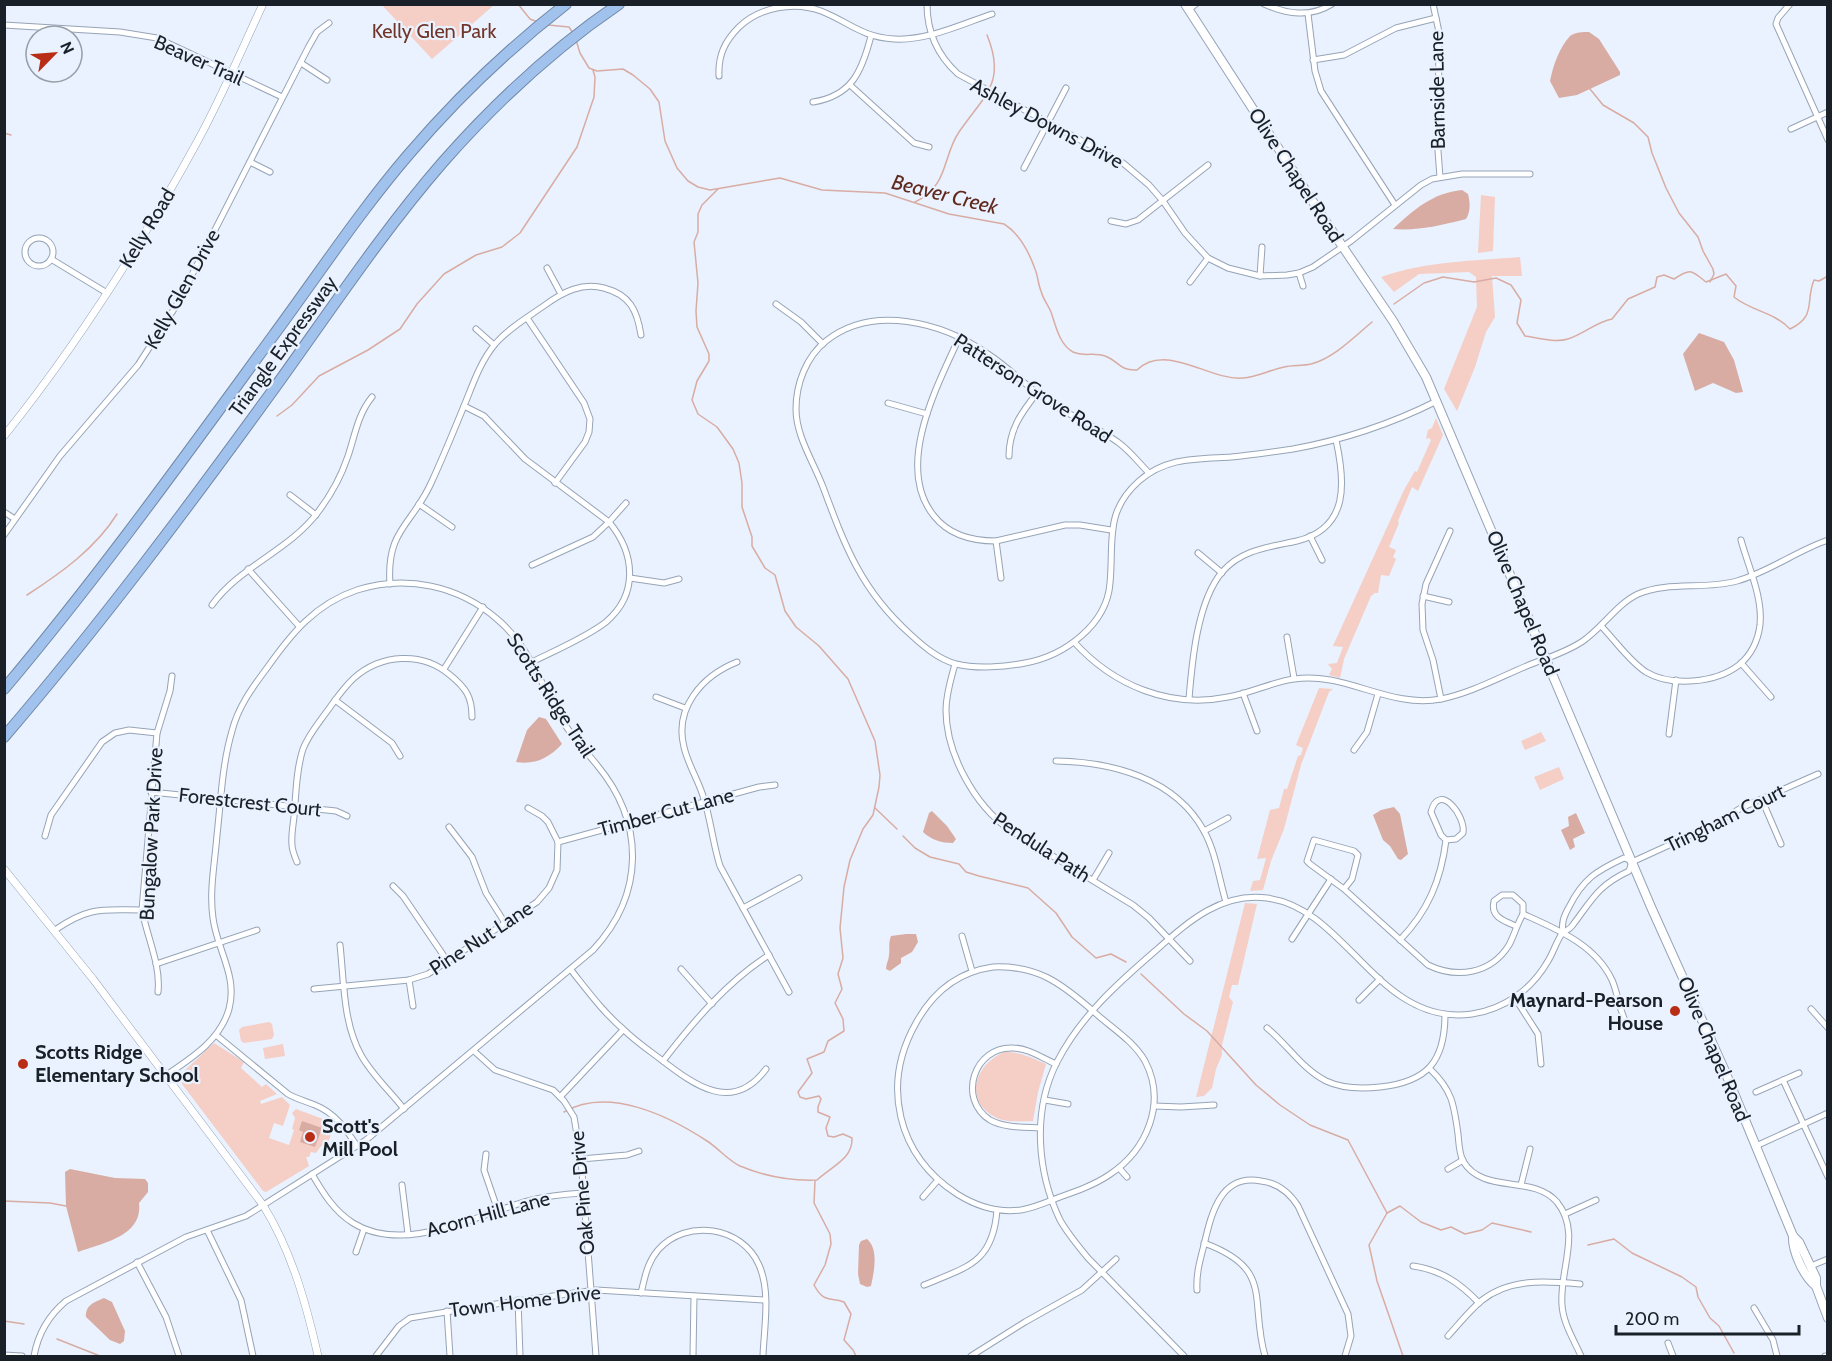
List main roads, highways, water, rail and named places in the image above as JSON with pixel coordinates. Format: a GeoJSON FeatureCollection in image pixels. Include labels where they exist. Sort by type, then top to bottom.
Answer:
{"type":"FeatureCollection","features":[{"type":"Feature","properties":{"kind":"highway","name":"Triangle Expressway"},"geometry":{"type":"LineString","coordinates":[[4,689],[121,544],[365,210],[408,156],[438,121],[492,66],[566,4]]}},
{"type":"Feature","properties":{"kind":"highway","name":"Triangle Expressway"},"geometry":{"type":"LineString","coordinates":[[4,737],[135,578],[388,233],[443,162],[536,70],[619,4]]}},
{"type":"Feature","properties":{"kind":"main road","name":"Olive Chapel Road"},"geometry":{"type":"LineString","coordinates":[[1186,7],[1407,342],[1437,401],[1632,862],[1724,1069],[1793,1236],[1799,1242],[1811,1266],[1827,1318]]}},
{"type":"Feature","properties":{"kind":"main road","name":"Olive Chapel Road"},"geometry":{"type":"LineString","coordinates":[[1793,1236],[1792,1245],[1809,1281],[1816,1286]]}},
{"type":"Feature","properties":{"kind":"waterway","name":"Beaver Creek"},"geometry":{"type":"LineString","coordinates":[[518,4],[530,19],[538,22]]}},
{"type":"Feature","properties":{"kind":"waterway","name":"Beaver Creek"},"geometry":{"type":"LineString","coordinates":[[548,25],[569,27],[573,33]]}},
{"type":"Feature","properties":{"kind":"waterway"},"geometry":{"type":"LineString","coordinates":[[987,35],[994,62],[992,83],[989,89]]}},
{"type":"Feature","properties":{"kind":"waterway","name":"Beaver Creek"},"geometry":{"type":"LineString","coordinates":[[576,40],[580,53],[589,68],[597,71],[623,69],[650,89],[659,102],[665,141],[677,168],[688,181],[698,187],[710,190],[780,178],[822,190],[885,193],[949,214],[1004,224],[1015,233],[1027,250],[1059,334],[1064,344],[1073,352],[1105,356],[1131,370],[1137,370],[1149,362],[1161,360],[1175,361],[1217,374],[1243,378],[1319,361],[1343,346],[1372,322]]}},
{"type":"Feature","properties":{"kind":"waterway"},"geometry":{"type":"LineString","coordinates":[[277,416],[292,405],[319,376],[368,350],[400,329],[417,304],[444,274],[476,255],[502,247],[520,233],[577,147],[594,97],[593,70]]}},
{"type":"Feature","properties":{"kind":"waterway"},"geometry":{"type":"LineString","coordinates":[[1590,89],[1603,105],[1634,123],[1648,137],[1666,188],[1679,213],[1698,237],[1713,269],[1714,274],[1710,282]]}},
{"type":"Feature","properties":{"kind":"waterway"},"geometry":{"type":"LineString","coordinates":[[915,202],[934,188],[959,132],[987,94]]}},
{"type":"Feature","properties":{"kind":"waterway"},"geometry":{"type":"LineString","coordinates":[[4,133],[11,135]]}},
{"type":"Feature","properties":{"kind":"waterway"},"geometry":{"type":"LineString","coordinates":[[564,1112],[581,1105],[600,1102],[638,1107],[675,1122],[711,1144],[740,1166],[788,1179],[817,1180],[845,1157],[851,1145],[852,1138],[843,1134],[828,1136],[826,1128],[830,1117],[818,1112],[821,1099],[819,1096],[806,1099],[800,1097],[798,1092],[812,1073],[807,1059],[824,1052],[828,1041],[844,1031],[843,1019],[835,1003],[842,989],[838,974],[843,958],[840,928],[844,887],[850,860],[863,829],[873,815],[880,775],[875,741],[848,679],[819,646],[796,627],[785,611],[775,575],[765,568],[752,546],[752,537],[742,507],[739,463],[733,449],[717,427],[698,414],[692,400],[697,381],[709,361],[709,354],[697,327],[698,283],[694,242],[698,232],[698,214],[702,205],[718,189]]}},
{"type":"Feature","properties":{"kind":"waterway","name":"Beaver Creek"},"geometry":{"type":"LineString","coordinates":[[1394,304],[1424,283],[1443,277],[1474,282],[1496,278],[1511,285],[1521,300],[1517,323],[1525,336],[1563,340],[1612,319],[1628,299],[1655,287],[1657,277],[1664,275],[1674,279],[1691,272],[1706,282],[1726,274],[1736,286],[1734,297],[1777,319],[1790,329],[1807,314],[1814,280],[1819,281],[1828,276]]}},
{"type":"Feature","properties":{"kind":"waterway"},"geometry":{"type":"LineString","coordinates":[[27,595],[65,569],[88,549],[117,514]]}},
{"type":"Feature","properties":{"kind":"waterway"},"geometry":{"type":"LineString","coordinates":[[875,808],[897,829]]}},
{"type":"Feature","properties":{"kind":"waterway"},"geometry":{"type":"LineString","coordinates":[[903,836],[915,848],[930,857],[959,864],[966,872],[1028,888],[1056,913],[1072,937],[1096,958],[1111,954],[1126,962]]}},
{"type":"Feature","properties":{"kind":"waterway"},"geometry":{"type":"LineString","coordinates":[[1141,974],[1184,1014],[1207,1031],[1256,1085],[1280,1105],[1310,1125],[1348,1140],[1387,1213]]}},
{"type":"Feature","properties":{"kind":"waterway"},"geometry":{"type":"LineString","coordinates":[[815,1181],[814,1203],[830,1234],[831,1244],[825,1265],[814,1285],[824,1297],[844,1302],[851,1314],[844,1340],[856,1356]]}},
{"type":"Feature","properties":{"kind":"waterway"},"geometry":{"type":"LineString","coordinates":[[4,1201],[68,1205]]}},
{"type":"Feature","properties":{"kind":"waterway"},"geometry":{"type":"LineString","coordinates":[[1403,1356],[1377,1281],[1369,1245],[1387,1213],[1400,1206],[1421,1222],[1441,1230],[1451,1227],[1465,1234],[1482,1230],[1492,1223],[1531,1232]]}},
{"type":"Feature","properties":{"kind":"waterway"},"geometry":{"type":"LineString","coordinates":[[1588,1245],[1614,1239],[1632,1253],[1682,1277],[1696,1287],[1698,1297],[1710,1318],[1719,1326],[1734,1353]]}},
{"type":"Feature","properties":{"kind":"waterway"},"geometry":{"type":"LineString","coordinates":[[4,1321],[24,1324]]}},
{"type":"Feature","properties":{"kind":"waterway"},"geometry":{"type":"LineString","coordinates":[[57,1339],[100,1356]]}},
{"type":"Feature","properties":{"kind":"place","name":"Maynard-Pearson House"},"geometry":{"type":"Point","coordinates":[1675,1011]}},
{"type":"Feature","properties":{"kind":"place","name":"Scotts Ridge Elementary School"},"geometry":{"type":"Point","coordinates":[23,1064]}},
{"type":"Feature","properties":{"kind":"place","name":"Scott's Mill Pool"},"geometry":{"type":"Point","coordinates":[310,1137]}},
{"type":"Feature","properties":{"kind":"park label","name":"Kelly Glen Park"},"geometry":{"type":"Point","coordinates":[434,31]}}]}
